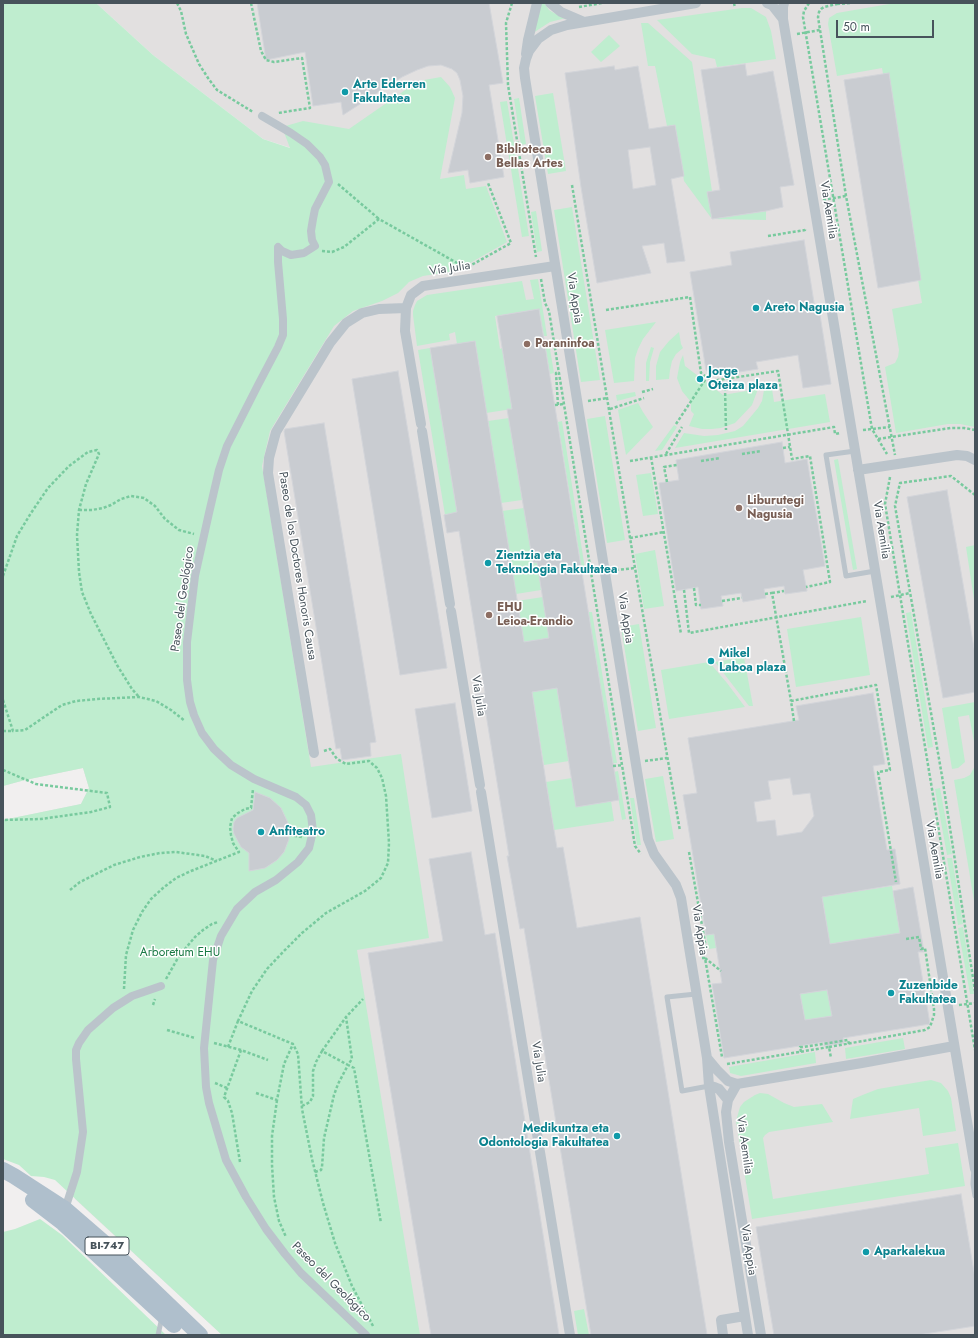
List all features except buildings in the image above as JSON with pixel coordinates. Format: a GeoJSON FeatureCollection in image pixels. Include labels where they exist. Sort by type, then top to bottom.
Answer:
{"type":"FeatureCollection","features":[{"type":"Feature","properties":{"kind":"main road","name":"BI-747"},"geometry":{"type":"LineString","coordinates":[[3,1170],[65,1209],[102,1241],[200,1335]]}},
{"type":"Feature","properties":{"kind":"main road","name":"BI-747"},"geometry":{"type":"LineString","coordinates":[[3,1181],[11,1185],[63,1223],[184,1335]]}},
{"type":"Feature","properties":{"kind":"street"},"geometry":{"type":"LineString","coordinates":[[526,59],[528,40],[537,3]]}},
{"type":"Feature","properties":{"kind":"street"},"geometry":{"type":"LineString","coordinates":[[550,3],[569,17],[584,22]]}},
{"type":"Feature","properties":{"kind":"street","name":"Via Appia"},"geometry":{"type":"LineString","coordinates":[[696,3],[559,27],[544,34],[532,46],[524,68],[648,839],[654,854],[676,885],[681,898],[707,1058],[709,1086],[748,1335]]}},
{"type":"Feature","properties":{"kind":"street"},"geometry":{"type":"LineString","coordinates":[[767,3],[772,5],[783,19]]}},
{"type":"Feature","properties":{"kind":"street","name":"Via Aemilia"},"geometry":{"type":"LineString","coordinates":[[784,3],[783,19],[974,1167]]}},
{"type":"Feature","properties":{"kind":"street"},"geometry":{"type":"LineString","coordinates":[[262,116],[307,144],[320,157],[325,165],[329,182],[315,209],[311,231],[312,240],[315,246]]}},
{"type":"Feature","properties":{"kind":"street","name":"Paseo del Geológico"},"geometry":{"type":"LineString","coordinates":[[315,246],[304,253],[291,255],[282,251],[278,247],[283,335],[227,446],[204,535],[196,576],[187,642],[187,680],[190,702],[202,733],[214,749],[231,765],[254,779],[296,797],[306,805],[313,823],[312,838],[309,848],[298,862],[276,880],[255,892],[237,909],[221,936],[213,960],[204,1048],[206,1087],[209,1104],[226,1160],[246,1196],[266,1229],[285,1254],[316,1287],[366,1335]]}},
{"type":"Feature","properties":{"kind":"street","name":"Vía Julia"},"geometry":{"type":"LineString","coordinates":[[555,266],[423,286],[411,295],[406,308],[405,331],[570,1335]]}},
{"type":"Feature","properties":{"kind":"street","name":"Paseo de los Doctores Honoris Causa"},"geometry":{"type":"LineString","coordinates":[[314,753],[268,474],[269,458],[276,432],[330,343],[346,323],[362,313],[379,309],[406,308]]}},
{"type":"Feature","properties":{"kind":"street"},"geometry":{"type":"LineString","coordinates":[[858,470],[892,461],[957,455],[967,456],[975,460]]}},
{"type":"Feature","properties":{"kind":"street"},"geometry":{"type":"LineString","coordinates":[[65,1209],[79,1162],[83,1132],[76,1059],[76,1050],[79,1042],[88,1030],[101,1018],[124,1001],[132,996],[161,986]]}},
{"type":"Feature","properties":{"kind":"street"},"geometry":{"type":"LineString","coordinates":[[707,1058],[728,1081],[737,1084],[954,1046]]}},
{"type":"Feature","properties":{"kind":"street","name":"Via Aemilia"},"geometry":{"type":"LineString","coordinates":[[737,1084],[728,1100],[726,1112],[729,1142],[761,1335]]}},
{"type":"Feature","properties":{"kind":"street"},"geometry":{"type":"LineString","coordinates":[[709,1086],[719,1089],[728,1100]]}},
{"type":"Feature","properties":{"kind":"street"},"geometry":{"type":"LineString","coordinates":[[723,1335],[721,1320],[745,1316]]}},
{"type":"Feature","properties":{"kind":"lane"},"geometry":{"type":"LineString","coordinates":[[855,452],[826,455],[846,576],[875,571]]}},
{"type":"Feature","properties":{"kind":"lane"},"geometry":{"type":"LineString","coordinates":[[696,994],[667,997],[682,1091],[709,1086]]}},
{"type":"Feature","properties":{"kind":"lane"},"geometry":{"type":"LineString","coordinates":[[974,1167],[973,1184],[975,1196]]}},
{"type":"Feature","properties":{"kind":"lane"},"geometry":{"type":"LineString","coordinates":[[158,1335],[162,1314]]}},
{"type":"Feature","properties":{"kind":"path"},"geometry":{"type":"LineString","coordinates":[[177,3],[181,11],[188,40],[199,64],[217,90],[249,110],[262,116],[310,108],[302,58],[274,62],[266,60],[260,51],[256,21],[251,3]]}},
{"type":"Feature","properties":{"kind":"path"},"geometry":{"type":"LineString","coordinates":[[512,3],[506,23],[508,85],[536,257]]}},
{"type":"Feature","properties":{"kind":"path"},"geometry":{"type":"LineString","coordinates":[[574,8],[602,3]]}},
{"type":"Feature","properties":{"kind":"path"},"geometry":{"type":"LineString","coordinates":[[734,3],[735,8]]}},
{"type":"Feature","properties":{"kind":"path"},"geometry":{"type":"LineString","coordinates":[[809,3],[804,11],[803,17],[872,429],[892,461]]}},
{"type":"Feature","properties":{"kind":"path"},"geometry":{"type":"LineString","coordinates":[[851,3],[824,7],[819,12],[820,30],[846,196],[892,437],[891,474],[885,504],[975,1050]]}},
{"type":"Feature","properties":{"kind":"path"},"geometry":{"type":"LineString","coordinates":[[793,35],[820,30]]}},
{"type":"Feature","properties":{"kind":"path"},"geometry":{"type":"LineString","coordinates":[[338,183],[379,219],[466,268],[511,243],[488,183]]}},
{"type":"Feature","properties":{"kind":"path"},"geometry":{"type":"LineString","coordinates":[[572,185],[680,831]]}},
{"type":"Feature","properties":{"kind":"path"},"geometry":{"type":"LineString","coordinates":[[820,201],[846,196]]}},
{"type":"Feature","properties":{"kind":"path"},"geometry":{"type":"LineString","coordinates":[[315,246],[322,251],[332,252],[344,247],[379,219]]}},
{"type":"Feature","properties":{"kind":"path"},"geometry":{"type":"LineString","coordinates":[[768,236],[805,230],[804,224]]}},
{"type":"Feature","properties":{"kind":"path"},"geometry":{"type":"LineString","coordinates":[[606,310],[690,297],[701,373],[712,381],[778,370],[792,459],[810,456],[830,582],[806,587]]}},
{"type":"Feature","properties":{"kind":"path"},"geometry":{"type":"LineString","coordinates":[[559,372],[556,373],[556,405],[562,404]]}},
{"type":"Feature","properties":{"kind":"path"},"geometry":{"type":"LineString","coordinates":[[676,424],[707,377]]}},
{"type":"Feature","properties":{"kind":"path"},"geometry":{"type":"LineString","coordinates":[[725,388],[726,430]]}},
{"type":"Feature","properties":{"kind":"path"},"geometry":{"type":"LineString","coordinates":[[642,392],[653,390]]}},
{"type":"Feature","properties":{"kind":"path"},"geometry":{"type":"LineString","coordinates":[[610,408],[644,398]]}},
{"type":"Feature","properties":{"kind":"path"},"geometry":{"type":"LineString","coordinates":[[666,455],[682,427]]}},
{"type":"Feature","properties":{"kind":"path"},"geometry":{"type":"LineString","coordinates":[[630,461],[834,427],[835,434],[840,433]]}},
{"type":"Feature","properties":{"kind":"path"},"geometry":{"type":"LineString","coordinates":[[858,431],[890,427]]}},
{"type":"Feature","properties":{"kind":"path"},"geometry":{"type":"LineString","coordinates":[[878,439],[951,428],[975,430]]}},
{"type":"Feature","properties":{"kind":"path"},"geometry":{"type":"LineString","coordinates":[[783,448],[790,447]]}},
{"type":"Feature","properties":{"kind":"path"},"geometry":{"type":"LineString","coordinates":[[3,576],[17,536],[30,513],[48,488],[69,466],[88,452],[97,450],[99,454],[86,484],[79,510],[77,535],[79,572],[82,592],[91,614],[117,665],[132,689],[139,697]]}},
{"type":"Feature","properties":{"kind":"path"},"geometry":{"type":"LineString","coordinates":[[742,454],[761,451]]}},
{"type":"Feature","properties":{"kind":"path"},"geometry":{"type":"LineString","coordinates":[[651,457],[681,634]]}},
{"type":"Feature","properties":{"kind":"path"},"geometry":{"type":"LineString","coordinates":[[701,461],[720,458]]}},
{"type":"Feature","properties":{"kind":"path"},"geometry":{"type":"LineString","coordinates":[[667,482],[664,467],[677,465]]}},
{"type":"Feature","properties":{"kind":"path"},"geometry":{"type":"LineString","coordinates":[[975,495],[951,476],[900,483],[895,506],[942,776],[975,991]]}},
{"type":"Feature","properties":{"kind":"path"},"geometry":{"type":"LineString","coordinates":[[79,510],[103,508],[131,496],[144,498],[156,506],[179,530],[190,534],[204,535]]}},
{"type":"Feature","properties":{"kind":"path"},"geometry":{"type":"LineString","coordinates":[[630,538],[664,532]]}},
{"type":"Feature","properties":{"kind":"path"},"geometry":{"type":"LineString","coordinates":[[694,588],[696,605],[700,605]]}},
{"type":"Feature","properties":{"kind":"path"},"geometry":{"type":"LineString","coordinates":[[684,590],[689,633],[867,601]]}},
{"type":"Feature","properties":{"kind":"path"},"geometry":{"type":"LineString","coordinates":[[765,594],[784,591]]}},
{"type":"Feature","properties":{"kind":"path"},"geometry":{"type":"LineString","coordinates":[[772,593],[794,721]]}},
{"type":"Feature","properties":{"kind":"path"},"geometry":{"type":"LineString","coordinates":[[886,597],[910,593]]}},
{"type":"Feature","properties":{"kind":"path"},"geometry":{"type":"LineString","coordinates":[[722,601],[742,598]]}},
{"type":"Feature","properties":{"kind":"path"},"geometry":{"type":"LineString","coordinates":[[791,700],[876,684],[890,770],[878,772],[896,882]]}},
{"type":"Feature","properties":{"kind":"path"},"geometry":{"type":"LineString","coordinates":[[3,731],[25,730],[51,711],[62,705],[76,701],[139,697],[156,701],[202,733]]}},
{"type":"Feature","properties":{"kind":"path"},"geometry":{"type":"LineString","coordinates":[[3,700],[13,731]]}},
{"type":"Feature","properties":{"kind":"path"},"geometry":{"type":"LineString","coordinates":[[268,1060],[228,1047],[252,991],[267,969],[302,933],[326,913],[365,891],[381,878],[388,863],[390,843],[386,796],[382,778],[377,768],[369,761],[346,764],[337,759],[330,749],[314,753]]}},
{"type":"Feature","properties":{"kind":"path"},"geometry":{"type":"LineString","coordinates":[[3,770],[36,784],[72,790],[107,793],[110,807],[91,812],[41,819],[3,820]]}},
{"type":"Feature","properties":{"kind":"path"},"geometry":{"type":"LineString","coordinates":[[124,1001],[126,955],[133,930],[142,912],[151,899],[176,878],[239,852],[230,835],[230,827],[232,818],[245,809],[251,808],[254,779]]}},
{"type":"Feature","properties":{"kind":"path"},"geometry":{"type":"LineString","coordinates":[[70,890],[80,882],[114,865],[146,856],[171,852],[190,853],[218,861]]}},
{"type":"Feature","properties":{"kind":"path"},"geometry":{"type":"LineString","coordinates":[[689,852],[706,948]]}},
{"type":"Feature","properties":{"kind":"path"},"geometry":{"type":"LineString","coordinates":[[153,1005],[161,986],[179,956],[195,937],[202,930],[212,924],[230,919]]}},
{"type":"Feature","properties":{"kind":"path"},"geometry":{"type":"LineString","coordinates":[[723,1064],[849,1044],[925,1030],[930,1027],[934,1015],[934,1009],[924,948],[921,948],[919,937],[906,939]]}},
{"type":"Feature","properties":{"kind":"path"},"geometry":{"type":"LineString","coordinates":[[705,958],[722,1060]]}},
{"type":"Feature","properties":{"kind":"path"},"geometry":{"type":"LineString","coordinates":[[691,960],[705,958],[721,971]]}},
{"type":"Feature","properties":{"kind":"path"},"geometry":{"type":"LineString","coordinates":[[302,1106],[310,1102],[312,1096],[313,1071],[322,1051],[362,999]]}},
{"type":"Feature","properties":{"kind":"path"},"geometry":{"type":"LineString","coordinates":[[954,1006],[975,1003]]}},
{"type":"Feature","properties":{"kind":"path"},"geometry":{"type":"LineString","coordinates":[[346,1018],[381,1223]]}},
{"type":"Feature","properties":{"kind":"path"},"geometry":{"type":"LineString","coordinates":[[238,1021],[293,1044],[298,1054],[302,1106],[315,1172],[335,1243],[352,1286],[375,1329]]}},
{"type":"Feature","properties":{"kind":"path"},"geometry":{"type":"LineString","coordinates":[[801,1052],[800,1047],[848,1040],[849,1044]]}},
{"type":"Feature","properties":{"kind":"path"},"geometry":{"type":"LineString","coordinates":[[288,1241],[279,1221],[274,1197],[272,1136],[284,1064],[293,1044]]}},
{"type":"Feature","properties":{"kind":"path"},"geometry":{"type":"LineString","coordinates":[[830,1047],[833,1068]]}},
{"type":"Feature","properties":{"kind":"path"},"geometry":{"type":"LineString","coordinates":[[241,1050],[224,1097],[228,1101],[232,1113],[241,1166]]}},
{"type":"Feature","properties":{"kind":"path"},"geometry":{"type":"LineString","coordinates":[[322,1051],[354,1068]]}},
{"type":"Feature","properties":{"kind":"path"},"geometry":{"type":"LineString","coordinates":[[315,1172],[321,1170],[322,1167],[324,1138],[334,1095],[338,1084],[352,1058]]}},
{"type":"Feature","properties":{"kind":"path"},"geometry":{"type":"LineString","coordinates":[[256,1093],[277,1100]]}},
{"type":"Feature","properties":{"kind":"shaded area","name":"EHU Leioa-Erandio"},"geometry":{"type":"Polygon","coordinates":[[[96,3],[975,3],[975,1335],[222,1335],[75,1199],[3,820],[81,804],[89,788],[83,768],[3,786],[3,461],[291,148],[263,139],[153,55],[96,3]]]}},
{"type":"Feature","properties":{"kind":"green space","name":"Arboretum EHU"},"geometry":{"type":"Polygon","coordinates":[[[3,3],[96,3],[153,55],[263,139],[290,148],[282,127],[303,121],[349,129],[411,86],[424,80],[441,77],[450,87],[455,98],[440,179],[464,175],[466,189],[486,186],[507,242],[456,271],[423,276],[409,282],[398,293],[382,301],[353,311],[334,326],[270,431],[262,466],[311,767],[401,754],[429,938],[357,950],[420,1335],[222,1335],[55,1180],[31,1176],[19,1165],[3,1159],[3,820],[81,804],[89,788],[83,768],[3,786],[3,3]]]}},
{"type":"Feature","properties":{"kind":"green space"},"geometry":{"type":"Polygon","coordinates":[[[541,3],[544,3],[549,10],[554,13],[566,18],[550,22],[533,33],[541,3]]]}},
{"type":"Feature","properties":{"kind":"green space"},"geometry":{"type":"Polygon","coordinates":[[[895,3],[975,3],[975,427],[960,424],[948,424],[896,433],[885,367],[895,363],[899,350],[892,309],[922,303],[882,68],[837,76],[828,24],[829,18],[837,13],[895,3]]]}},
{"type":"Feature","properties":{"kind":"green space"},"geometry":{"type":"Polygon","coordinates":[[[751,8],[766,17],[771,31],[776,59],[717,67],[715,59],[692,54],[657,20],[751,8]]]}},
{"type":"Feature","properties":{"kind":"green space"},"geometry":{"type":"Polygon","coordinates":[[[641,23],[648,23],[692,62],[712,191],[708,193],[712,219],[684,181],[675,125],[667,126],[655,66],[648,66],[641,23]]]}},
{"type":"Feature","properties":{"kind":"green space"},"geometry":{"type":"Polygon","coordinates":[[[609,35],[620,46],[601,62],[591,52],[609,35]]]}},
{"type":"Feature","properties":{"kind":"green space"},"geometry":{"type":"Polygon","coordinates":[[[553,93],[566,171],[548,174],[535,96],[553,93]]]}},
{"type":"Feature","properties":{"kind":"green space"},"geometry":{"type":"Polygon","coordinates":[[[519,98],[526,144],[521,145],[514,99],[519,98]]]}},
{"type":"Feature","properties":{"kind":"green space"},"geometry":{"type":"Polygon","coordinates":[[[507,101],[529,236],[522,237],[500,102],[507,101]]]}},
{"type":"Feature","properties":{"kind":"green space"},"geometry":{"type":"Polygon","coordinates":[[[572,207],[600,380],[581,382],[554,210],[572,207]]]}},
{"type":"Feature","properties":{"kind":"green space"},"geometry":{"type":"Polygon","coordinates":[[[536,211],[542,251],[537,252],[531,212],[536,211]]]}},
{"type":"Feature","properties":{"kind":"green space"},"geometry":{"type":"Polygon","coordinates":[[[766,211],[766,220],[712,219],[766,211]]]}},
{"type":"Feature","properties":{"kind":"green space"},"geometry":{"type":"Polygon","coordinates":[[[538,279],[547,336],[544,336],[539,309],[495,316],[512,409],[486,413],[475,341],[457,344],[455,332],[449,334],[450,340],[417,346],[413,315],[415,305],[417,301],[427,295],[522,281],[526,300],[534,299],[530,280],[538,279]]]}},
{"type":"Feature","properties":{"kind":"green space"},"geometry":{"type":"Polygon","coordinates":[[[656,322],[643,339],[638,349],[635,358],[634,381],[614,383],[605,330],[656,322]]]}},
{"type":"Feature","properties":{"kind":"green space"},"geometry":{"type":"Polygon","coordinates":[[[679,332],[683,348],[676,354],[672,361],[669,379],[656,380],[656,366],[660,352],[679,332]]]}},
{"type":"Feature","properties":{"kind":"green space"},"geometry":{"type":"Polygon","coordinates":[[[549,343],[554,373],[550,374],[545,344],[549,343]]]}},
{"type":"Feature","properties":{"kind":"green space"},"geometry":{"type":"Polygon","coordinates":[[[651,347],[654,348],[650,362],[649,381],[646,381],[646,363],[651,347]]]}},
{"type":"Feature","properties":{"kind":"green space"},"geometry":{"type":"Polygon","coordinates":[[[430,348],[457,513],[445,515],[418,350],[430,348]]]}},
{"type":"Feature","properties":{"kind":"green space"},"geometry":{"type":"Polygon","coordinates":[[[683,355],[685,366],[723,395],[758,389],[752,405],[735,423],[721,428],[712,429],[702,429],[689,426],[694,414],[691,411],[691,402],[682,391],[677,378],[683,355]]]}},
{"type":"Feature","properties":{"kind":"green space"},"geometry":{"type":"Polygon","coordinates":[[[772,389],[774,402],[825,394],[830,422],[675,448],[684,433],[704,436],[718,435],[735,431],[743,426],[758,408],[762,401],[764,390],[772,389]]]}},
{"type":"Feature","properties":{"kind":"green space"},"geometry":{"type":"Polygon","coordinates":[[[635,392],[636,396],[617,401],[616,395],[635,392]]]}},
{"type":"Feature","properties":{"kind":"green space"},"geometry":{"type":"Polygon","coordinates":[[[638,403],[653,427],[626,455],[618,410],[638,403]]]}},
{"type":"Feature","properties":{"kind":"green space"},"geometry":{"type":"Polygon","coordinates":[[[605,416],[625,540],[607,543],[587,419],[605,416]]]}},
{"type":"Feature","properties":{"kind":"green space"},"geometry":{"type":"Polygon","coordinates":[[[509,418],[522,500],[501,503],[488,421],[509,418]]]}},
{"type":"Feature","properties":{"kind":"green space"},"geometry":{"type":"Polygon","coordinates":[[[562,421],[585,569],[582,570],[558,422],[562,421]]]}},
{"type":"Feature","properties":{"kind":"green space"},"geometry":{"type":"Polygon","coordinates":[[[674,425],[677,427],[662,450],[655,451],[674,425]]]}},
{"type":"Feature","properties":{"kind":"green space"},"geometry":{"type":"Polygon","coordinates":[[[838,459],[857,569],[853,570],[834,460],[838,459]]]}},
{"type":"Feature","properties":{"kind":"green space"},"geometry":{"type":"Polygon","coordinates":[[[651,473],[658,514],[643,516],[636,475],[651,473]]]}},
{"type":"Feature","properties":{"kind":"green space"},"geometry":{"type":"Polygon","coordinates":[[[524,508],[533,563],[537,562],[541,590],[516,594],[502,511],[524,508]]]}},
{"type":"Feature","properties":{"kind":"green space"},"geometry":{"type":"Polygon","coordinates":[[[975,545],[975,606],[966,547],[975,545]]]}},
{"type":"Feature","properties":{"kind":"green space"},"geometry":{"type":"Polygon","coordinates":[[[655,550],[664,606],[644,609],[635,554],[655,550]]]}},
{"type":"Feature","properties":{"kind":"green space"},"geometry":{"type":"Polygon","coordinates":[[[543,597],[549,638],[541,639],[530,684],[517,601],[543,597]]]}},
{"type":"Feature","properties":{"kind":"green space"},"geometry":{"type":"Polygon","coordinates":[[[588,612],[592,612],[617,763],[613,763],[588,612]]]}},
{"type":"Feature","properties":{"kind":"green space"},"geometry":{"type":"Polygon","coordinates":[[[911,612],[933,747],[928,748],[906,613],[911,612]]]}},
{"type":"Feature","properties":{"kind":"green space"},"geometry":{"type":"Polygon","coordinates":[[[861,617],[870,675],[796,687],[787,629],[861,617]]]}},
{"type":"Feature","properties":{"kind":"green space"},"geometry":{"type":"Polygon","coordinates":[[[639,624],[656,728],[638,731],[621,627],[639,624]]]}},
{"type":"Feature","properties":{"kind":"green space"},"geometry":{"type":"Polygon","coordinates":[[[744,657],[753,706],[749,706],[715,662],[744,657]]]}},
{"type":"Feature","properties":{"kind":"green space"},"geometry":{"type":"Polygon","coordinates":[[[709,662],[745,707],[669,719],[661,670],[709,662]]]}},
{"type":"Feature","properties":{"kind":"green space"},"geometry":{"type":"Polygon","coordinates":[[[557,688],[569,761],[544,765],[532,692],[557,688]]]}},
{"type":"Feature","properties":{"kind":"green space"},"geometry":{"type":"Polygon","coordinates":[[[975,702],[975,747],[969,715],[958,717],[965,762],[958,768],[952,769],[942,708],[975,702]]]}},
{"type":"Feature","properties":{"kind":"green space"},"geometry":{"type":"Polygon","coordinates":[[[975,766],[975,907],[954,780],[970,775],[975,766]]]}},
{"type":"Feature","properties":{"kind":"green space"},"geometry":{"type":"Polygon","coordinates":[[[618,771],[626,819],[622,820],[614,772],[618,771]]]}},
{"type":"Feature","properties":{"kind":"green space"},"geometry":{"type":"Polygon","coordinates":[[[663,776],[674,839],[656,842],[645,779],[663,776]]]}},
{"type":"Feature","properties":{"kind":"green space"},"geometry":{"type":"Polygon","coordinates":[[[572,778],[611,801],[614,821],[554,830],[546,782],[572,778]]]}},
{"type":"Feature","properties":{"kind":"green space"},"geometry":{"type":"Polygon","coordinates":[[[940,788],[952,854],[947,855],[935,789],[940,788]]]}},
{"type":"Feature","properties":{"kind":"green space"},"geometry":{"type":"Polygon","coordinates":[[[630,798],[634,798],[641,845],[637,845],[630,798]]]}},
{"type":"Feature","properties":{"kind":"green space"},"geometry":{"type":"Polygon","coordinates":[[[947,858],[952,858],[963,924],[958,925],[947,858]]]}},
{"type":"Feature","properties":{"kind":"green space"},"geometry":{"type":"Polygon","coordinates":[[[892,886],[900,933],[830,944],[822,897],[892,886]]]}},
{"type":"Feature","properties":{"kind":"green space"},"geometry":{"type":"Polygon","coordinates":[[[963,927],[974,994],[970,994],[958,928],[963,927]]]}},
{"type":"Feature","properties":{"kind":"green space"},"geometry":{"type":"Polygon","coordinates":[[[720,933],[723,947],[709,949],[706,935],[720,933]]]}},
{"type":"Feature","properties":{"kind":"green space"},"geometry":{"type":"Polygon","coordinates":[[[827,990],[832,1016],[805,1020],[800,994],[827,990]]]}},
{"type":"Feature","properties":{"kind":"green space"},"geometry":{"type":"Polygon","coordinates":[[[903,1038],[905,1049],[846,1059],[845,1048],[903,1038]]]}},
{"type":"Feature","properties":{"kind":"green space"},"geometry":{"type":"Polygon","coordinates":[[[815,1052],[816,1063],[741,1076],[730,1073],[729,1067],[815,1052]]]}},
{"type":"Feature","properties":{"kind":"green space"},"geometry":{"type":"Polygon","coordinates":[[[931,1080],[941,1083],[948,1091],[951,1098],[956,1131],[923,1136],[919,1108],[850,1119],[853,1099],[878,1089],[931,1080]]]}},
{"type":"Feature","properties":{"kind":"green space"},"geometry":{"type":"Polygon","coordinates":[[[760,1093],[768,1094],[794,1107],[822,1104],[833,1122],[769,1132],[765,1135],[763,1138],[773,1199],[929,1174],[925,1148],[958,1143],[965,1186],[752,1219],[736,1121],[740,1107],[744,1102],[760,1093]]]}},
{"type":"Feature","properties":{"kind":"green space"},"geometry":{"type":"Polygon","coordinates":[[[40,1219],[62,1235],[166,1335],[3,1335],[3,1232],[40,1219]]]}},
{"type":"Feature","properties":{"kind":"green space"},"geometry":{"type":"Polygon","coordinates":[[[584,1309],[589,1335],[578,1335],[574,1311],[584,1309]]]}},
{"type":"Feature","properties":{"kind":"place","name":"Arte Ederren Fakultatea"},"geometry":{"type":"Point","coordinates":[345,92]}},
{"type":"Feature","properties":{"kind":"place","name":"Biblioteca Bellas Artes"},"geometry":{"type":"Point","coordinates":[488,157]}},
{"type":"Feature","properties":{"kind":"place","name":"Areto Nagusia"},"geometry":{"type":"Point","coordinates":[756,308]}},
{"type":"Feature","properties":{"kind":"place","name":"Paraninfoa"},"geometry":{"type":"Point","coordinates":[527,344]}},
{"type":"Feature","properties":{"kind":"place","name":"Jorge Oteiza plaza"},"geometry":{"type":"Point","coordinates":[700,379]}},
{"type":"Feature","properties":{"kind":"place","name":"Liburutegi Nagusia"},"geometry":{"type":"Point","coordinates":[739,508]}},
{"type":"Feature","properties":{"kind":"place","name":"Zientzia eta Teknologia Fakultatea"},"geometry":{"type":"Point","coordinates":[488,563]}},
{"type":"Feature","properties":{"kind":"place","name":"EHU Leioa-Erandio"},"geometry":{"type":"Point","coordinates":[489,615]}},
{"type":"Feature","properties":{"kind":"place","name":"Mikel Laboa plaza"},"geometry":{"type":"Point","coordinates":[711,661]}},
{"type":"Feature","properties":{"kind":"place","name":"Anfiteatro"},"geometry":{"type":"Point","coordinates":[261,832]}},
{"type":"Feature","properties":{"kind":"place","name":"Zuzenbide Fakultatea"},"geometry":{"type":"Point","coordinates":[891,993]}},
{"type":"Feature","properties":{"kind":"place","name":"Medikuntza eta Odontologia Fakultatea"},"geometry":{"type":"Point","coordinates":[617,1136]}},
{"type":"Feature","properties":{"kind":"place","name":"Aparkalekua"},"geometry":{"type":"Point","coordinates":[866,1252]}}]}
